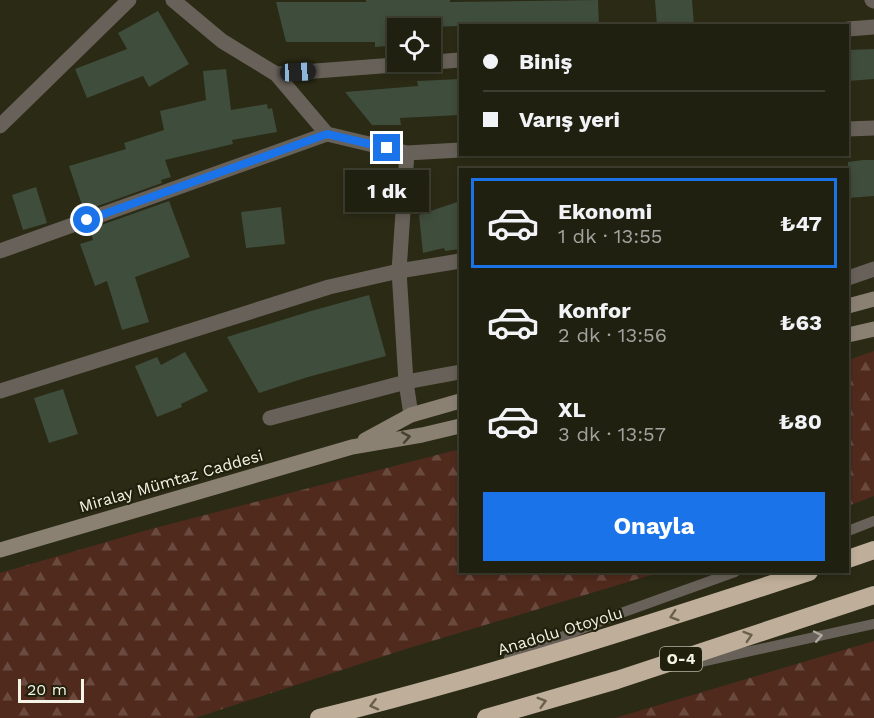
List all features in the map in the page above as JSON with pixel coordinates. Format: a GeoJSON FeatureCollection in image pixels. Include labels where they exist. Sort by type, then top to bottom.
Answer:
{"type":"FeatureCollection","features":[{"type":"Feature","properties":{"kind":"highway"},"geometry":{"type":"LineString","coordinates":[[849,559],[874,550]]}},
{"type":"Feature","properties":{"kind":"highway","name":"Anadolu Otoyolu"},"geometry":{"type":"LineString","coordinates":[[319,718],[428,691],[632,630],[806,573]]}},
{"type":"Feature","properties":{"kind":"highway","name":"O-4"},"geometry":{"type":"LineString","coordinates":[[486,718],[617,680],[874,595]]}},
{"type":"Feature","properties":{"kind":"main road"},"geometry":{"type":"LineString","coordinates":[[849,306],[874,299]]}},
{"type":"Feature","properties":{"kind":"main road"},"geometry":{"type":"LineString","coordinates":[[849,335],[874,329]]}},
{"type":"Feature","properties":{"kind":"main road"},"geometry":{"type":"LineString","coordinates":[[352,447],[411,416],[459,401]]}},
{"type":"Feature","properties":{"kind":"main road"},"geometry":{"type":"LineString","coordinates":[[352,447],[459,426]]}},
{"type":"Feature","properties":{"kind":"main road","name":"Miralay Mümtaz Caddesi"},"geometry":{"type":"LineString","coordinates":[[0,550],[352,447]]}},
{"type":"Feature","properties":{"kind":"street"},"geometry":{"type":"LineString","coordinates":[[3,119],[129,0]]}},
{"type":"Feature","properties":{"kind":"street"},"geometry":{"type":"LineString","coordinates":[[172,0],[222,41],[276,74],[327,134]]}},
{"type":"Feature","properties":{"kind":"street"},"geometry":{"type":"LineString","coordinates":[[849,29],[874,27]]}},
{"type":"Feature","properties":{"kind":"street"},"geometry":{"type":"LineString","coordinates":[[276,74],[459,60]]}},
{"type":"Feature","properties":{"kind":"street"},"geometry":{"type":"LineString","coordinates":[[849,129],[874,128]]}},
{"type":"Feature","properties":{"kind":"street"},"geometry":{"type":"LineString","coordinates":[[0,251],[327,134],[407,153],[459,150]]}},
{"type":"Feature","properties":{"kind":"street"},"geometry":{"type":"LineString","coordinates":[[407,153],[399,271],[406,382],[411,416]]}},
{"type":"Feature","properties":{"kind":"street"},"geometry":{"type":"LineString","coordinates":[[0,391],[329,287],[399,271],[459,261]]}},
{"type":"Feature","properties":{"kind":"street"},"geometry":{"type":"LineString","coordinates":[[849,278],[874,269]]}},
{"type":"Feature","properties":{"kind":"street"},"geometry":{"type":"LineString","coordinates":[[270,418],[406,382],[459,372]]}},
{"type":"Feature","properties":{"kind":"lane"},"geometry":{"type":"LineString","coordinates":[[849,531],[874,521]]}},
{"type":"Feature","properties":{"kind":"lane"},"geometry":{"type":"LineString","coordinates":[[428,691],[624,612],[732,573]]}},
{"type":"Feature","properties":{"kind":"lane"},"geometry":{"type":"LineString","coordinates":[[617,680],[874,624]]}},
{"type":"Feature","properties":{"kind":"green space"},"geometry":{"type":"Polygon","coordinates":[[[874,351],[874,496],[849,506],[849,360],[874,351]]]}},
{"type":"Feature","properties":{"kind":"green space"},"geometry":{"type":"Polygon","coordinates":[[[459,449],[459,573],[658,573],[406,649],[195,718],[0,718],[0,573],[147,530],[459,449]]]}},
{"type":"Feature","properties":{"kind":"green space"},"geometry":{"type":"Polygon","coordinates":[[[874,641],[874,718],[615,718],[874,641]]]}},
{"type":"Feature","properties":{"kind":"building"},"geometry":{"type":"Polygon","coordinates":[[[598,0],[599,24],[459,24],[459,26],[441,27],[441,18],[387,18],[387,46],[375,47],[375,42],[286,42],[276,2],[598,0]]]}},
{"type":"Feature","properties":{"kind":"building"},"geometry":{"type":"Polygon","coordinates":[[[655,0],[692,0],[694,24],[657,24],[655,0]]]}},
{"type":"Feature","properties":{"kind":"building"},"geometry":{"type":"Polygon","coordinates":[[[158,11],[189,64],[149,87],[143,76],[87,98],[75,69],[127,49],[118,33],[158,11]]]}},
{"type":"Feature","properties":{"kind":"building"},"geometry":{"type":"Polygon","coordinates":[[[874,49],[874,79],[849,81],[849,50],[874,49]]]}},
{"type":"Feature","properties":{"kind":"building"},"geometry":{"type":"Polygon","coordinates":[[[226,69],[231,110],[267,104],[268,109],[272,108],[277,132],[232,140],[233,144],[165,160],[171,177],[161,180],[162,183],[84,211],[69,166],[126,149],[124,143],[164,130],[160,111],[206,100],[203,71],[226,69]]]}},
{"type":"Feature","properties":{"kind":"building"},"geometry":{"type":"Polygon","coordinates":[[[459,79],[459,115],[400,118],[401,125],[372,125],[345,92],[418,86],[417,81],[459,79]]]}},
{"type":"Feature","properties":{"kind":"building"},"geometry":{"type":"Polygon","coordinates":[[[874,160],[874,196],[849,198],[848,162],[874,160]]]}},
{"type":"Feature","properties":{"kind":"building"},"geometry":{"type":"Polygon","coordinates":[[[36,187],[47,223],[23,230],[12,195],[36,187]]]}},
{"type":"Feature","properties":{"kind":"building"},"geometry":{"type":"Polygon","coordinates":[[[169,201],[190,257],[135,277],[149,322],[122,330],[107,281],[95,286],[80,244],[93,240],[90,229],[169,201]]]}},
{"type":"Feature","properties":{"kind":"building"},"geometry":{"type":"Polygon","coordinates":[[[459,201],[459,249],[445,251],[444,248],[423,253],[419,215],[459,201]]]}},
{"type":"Feature","properties":{"kind":"building"},"geometry":{"type":"Polygon","coordinates":[[[281,207],[285,244],[246,248],[241,212],[281,207]]]}},
{"type":"Feature","properties":{"kind":"building"},"geometry":{"type":"Polygon","coordinates":[[[369,295],[386,356],[259,393],[227,337],[311,311],[369,295]]]}},
{"type":"Feature","properties":{"kind":"building"},"geometry":{"type":"Polygon","coordinates":[[[185,352],[208,391],[181,404],[182,407],[157,417],[135,366],[157,357],[161,365],[185,352]]]}},
{"type":"Feature","properties":{"kind":"building"},"geometry":{"type":"Polygon","coordinates":[[[63,389],[78,434],[49,443],[34,398],[63,389]]]}},
{"type":"Feature","properties":{"kind":"route"},"geometry":{"type":"LineString","coordinates":[[87,220],[327,134],[387,148]]}}]}
